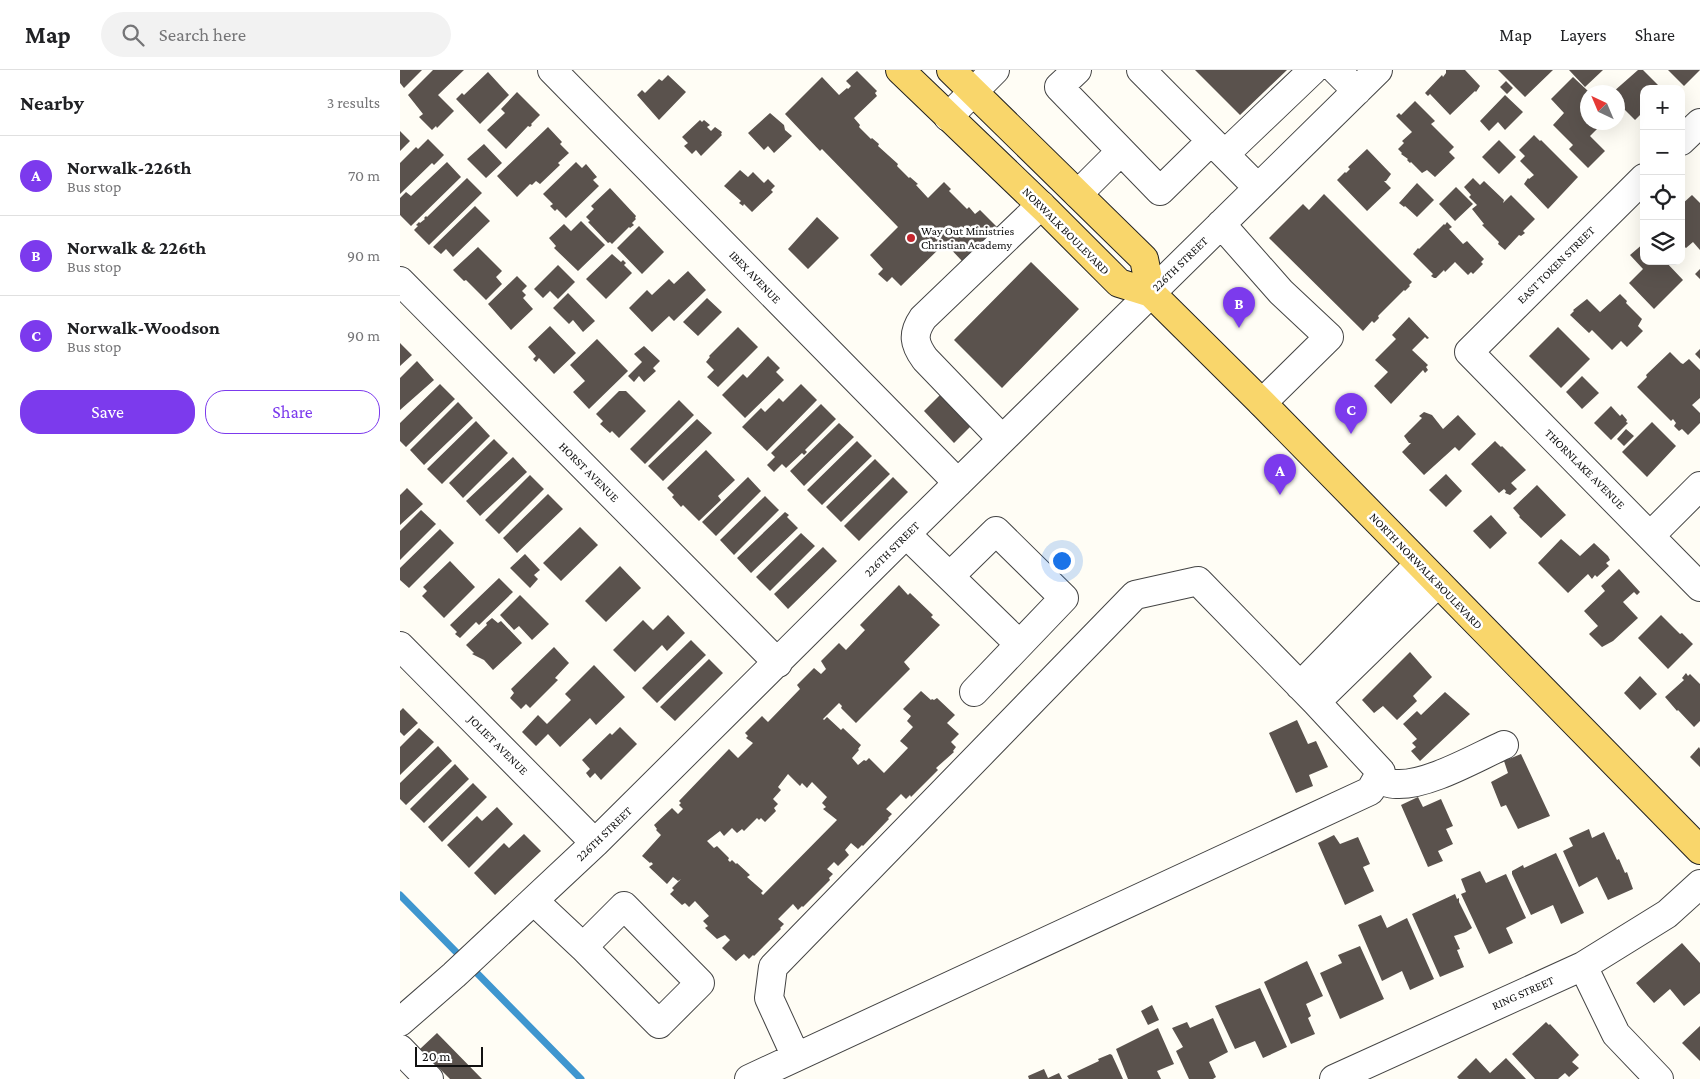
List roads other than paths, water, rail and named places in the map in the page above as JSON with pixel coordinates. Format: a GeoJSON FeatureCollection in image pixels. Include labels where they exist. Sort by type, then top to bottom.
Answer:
{"type":"FeatureCollection","features":[{"type":"Feature","properties":{"kind":"main road","name":"NORWALK BOULEVARD"},"geometry":{"type":"LineString","coordinates":[[900,70],[1041,205],[1118,283],[1151,293]]}},
{"type":"Feature","properties":{"kind":"main road"},"geometry":{"type":"LineString","coordinates":[[952,70],[1144,259],[1151,293]]}},
{"type":"Feature","properties":{"kind":"main road","name":"NORTH NORWALK BOULEVARD"},"geometry":{"type":"LineString","coordinates":[[1151,293],[1262,402],[1700,850]]}},
{"type":"Feature","properties":{"kind":"street","name":"IBEX AVENUE"},"geometry":{"type":"LineString","coordinates":[[552,70],[958,483]]}},
{"type":"Feature","properties":{"kind":"street"},"geometry":{"type":"LineString","coordinates":[[948,117],[995,70]]}},
{"type":"Feature","properties":{"kind":"street"},"geometry":{"type":"LineString","coordinates":[[1077,70],[1059,87],[1160,191],[1314,70]]}},
{"type":"Feature","properties":{"kind":"street"},"geometry":{"type":"LineString","coordinates":[[1141,70],[1258,188]]}},
{"type":"Feature","properties":{"kind":"street"},"geometry":{"type":"LineString","coordinates":[[1336,70],[1357,91]]}},
{"type":"Feature","properties":{"kind":"street","name":"226TH STREET"},"geometry":{"type":"LineString","coordinates":[[402,1017],[454,975],[595,843],[1002,439],[1378,70]]}},
{"type":"Feature","properties":{"kind":"street"},"geometry":{"type":"LineString","coordinates":[[1685,137],[1700,123]]}},
{"type":"Feature","properties":{"kind":"street"},"geometry":{"type":"LineString","coordinates":[[1078,194],[1121,151]]}},
{"type":"Feature","properties":{"kind":"street","name":"EAST TOKEN STREET"},"geometry":{"type":"LineString","coordinates":[[1469,352],[1640,182]]}},
{"type":"Feature","properties":{"kind":"street"},"geometry":{"type":"LineString","coordinates":[[1002,439],[925,359],[916,347],[917,326],[923,318],[1041,205]]}},
{"type":"Feature","properties":{"kind":"street"},"geometry":{"type":"LineString","coordinates":[[1221,224],[1282,292],[1329,337],[1262,402]]}},
{"type":"Feature","properties":{"kind":"street","name":"HORST AVENUE"},"geometry":{"type":"LineString","coordinates":[[400,280],[778,663]]}},
{"type":"Feature","properties":{"kind":"street","name":"THORNLAKE AVENUE"},"geometry":{"type":"LineString","coordinates":[[1469,352],[1700,587]]}},
{"type":"Feature","properties":{"kind":"street"},"geometry":{"type":"LineString","coordinates":[[1650,536],[1700,486]]}},
{"type":"Feature","properties":{"kind":"street"},"geometry":{"type":"LineString","coordinates":[[950,576],[996,530],[1064,598],[974,692]]}},
{"type":"Feature","properties":{"kind":"street"},"geometry":{"type":"LineString","coordinates":[[906,534],[1019,644]]}},
{"type":"Feature","properties":{"kind":"street"},"geometry":{"type":"LineString","coordinates":[[1308,694],[1429,574]]}},
{"type":"Feature","properties":{"kind":"street"},"geometry":{"type":"LineString","coordinates":[[750,1079],[1370,791],[1381,772],[1198,581],[1135,595],[773,968],[769,998],[796,1057]]}},
{"type":"Feature","properties":{"kind":"street","name":"JOLIET AVENUE"},"geometry":{"type":"LineString","coordinates":[[400,646],[595,843]]}},
{"type":"Feature","properties":{"kind":"street"},"geometry":{"type":"LineString","coordinates":[[1377,780],[1395,784],[1415,782],[1436,776],[1504,745]]}},
{"type":"Feature","properties":{"kind":"street","name":"RING STREET"},"geometry":{"type":"LineString","coordinates":[[1334,1079],[1583,966],[1667,914],[1700,884]]}},
{"type":"Feature","properties":{"kind":"street"},"geometry":{"type":"LineString","coordinates":[[534,901],[583,947]]}},
{"type":"Feature","properties":{"kind":"street"},"geometry":{"type":"LineString","coordinates":[[1583,966],[1616,1034],[1660,1079]]}},
{"type":"Feature","properties":{"kind":"street"},"geometry":{"type":"LineString","coordinates":[[400,1049],[430,1079]]}},
{"type":"Feature","properties":{"kind":"waterway"},"geometry":{"type":"LineString","coordinates":[[400,895],[463,959]]}},
{"type":"Feature","properties":{"kind":"waterway"},"geometry":{"type":"LineString","coordinates":[[470,966],[581,1079]]}},
{"type":"Feature","properties":{"kind":"place","name":"Way Out Ministries Christian Academy"},"geometry":{"type":"Point","coordinates":[911,238]}},
{"type":"Feature","properties":{"kind":"place","name":"Norwalk & 226th"},"geometry":{"type":"Point","coordinates":[1239,328]}},
{"type":"Feature","properties":{"kind":"place","name":"Norwalk-Woodson"},"geometry":{"type":"Point","coordinates":[1351,434]}},
{"type":"Feature","properties":{"kind":"place","name":"Norwalk-226th"},"geometry":{"type":"Point","coordinates":[1280,495]}}]}
